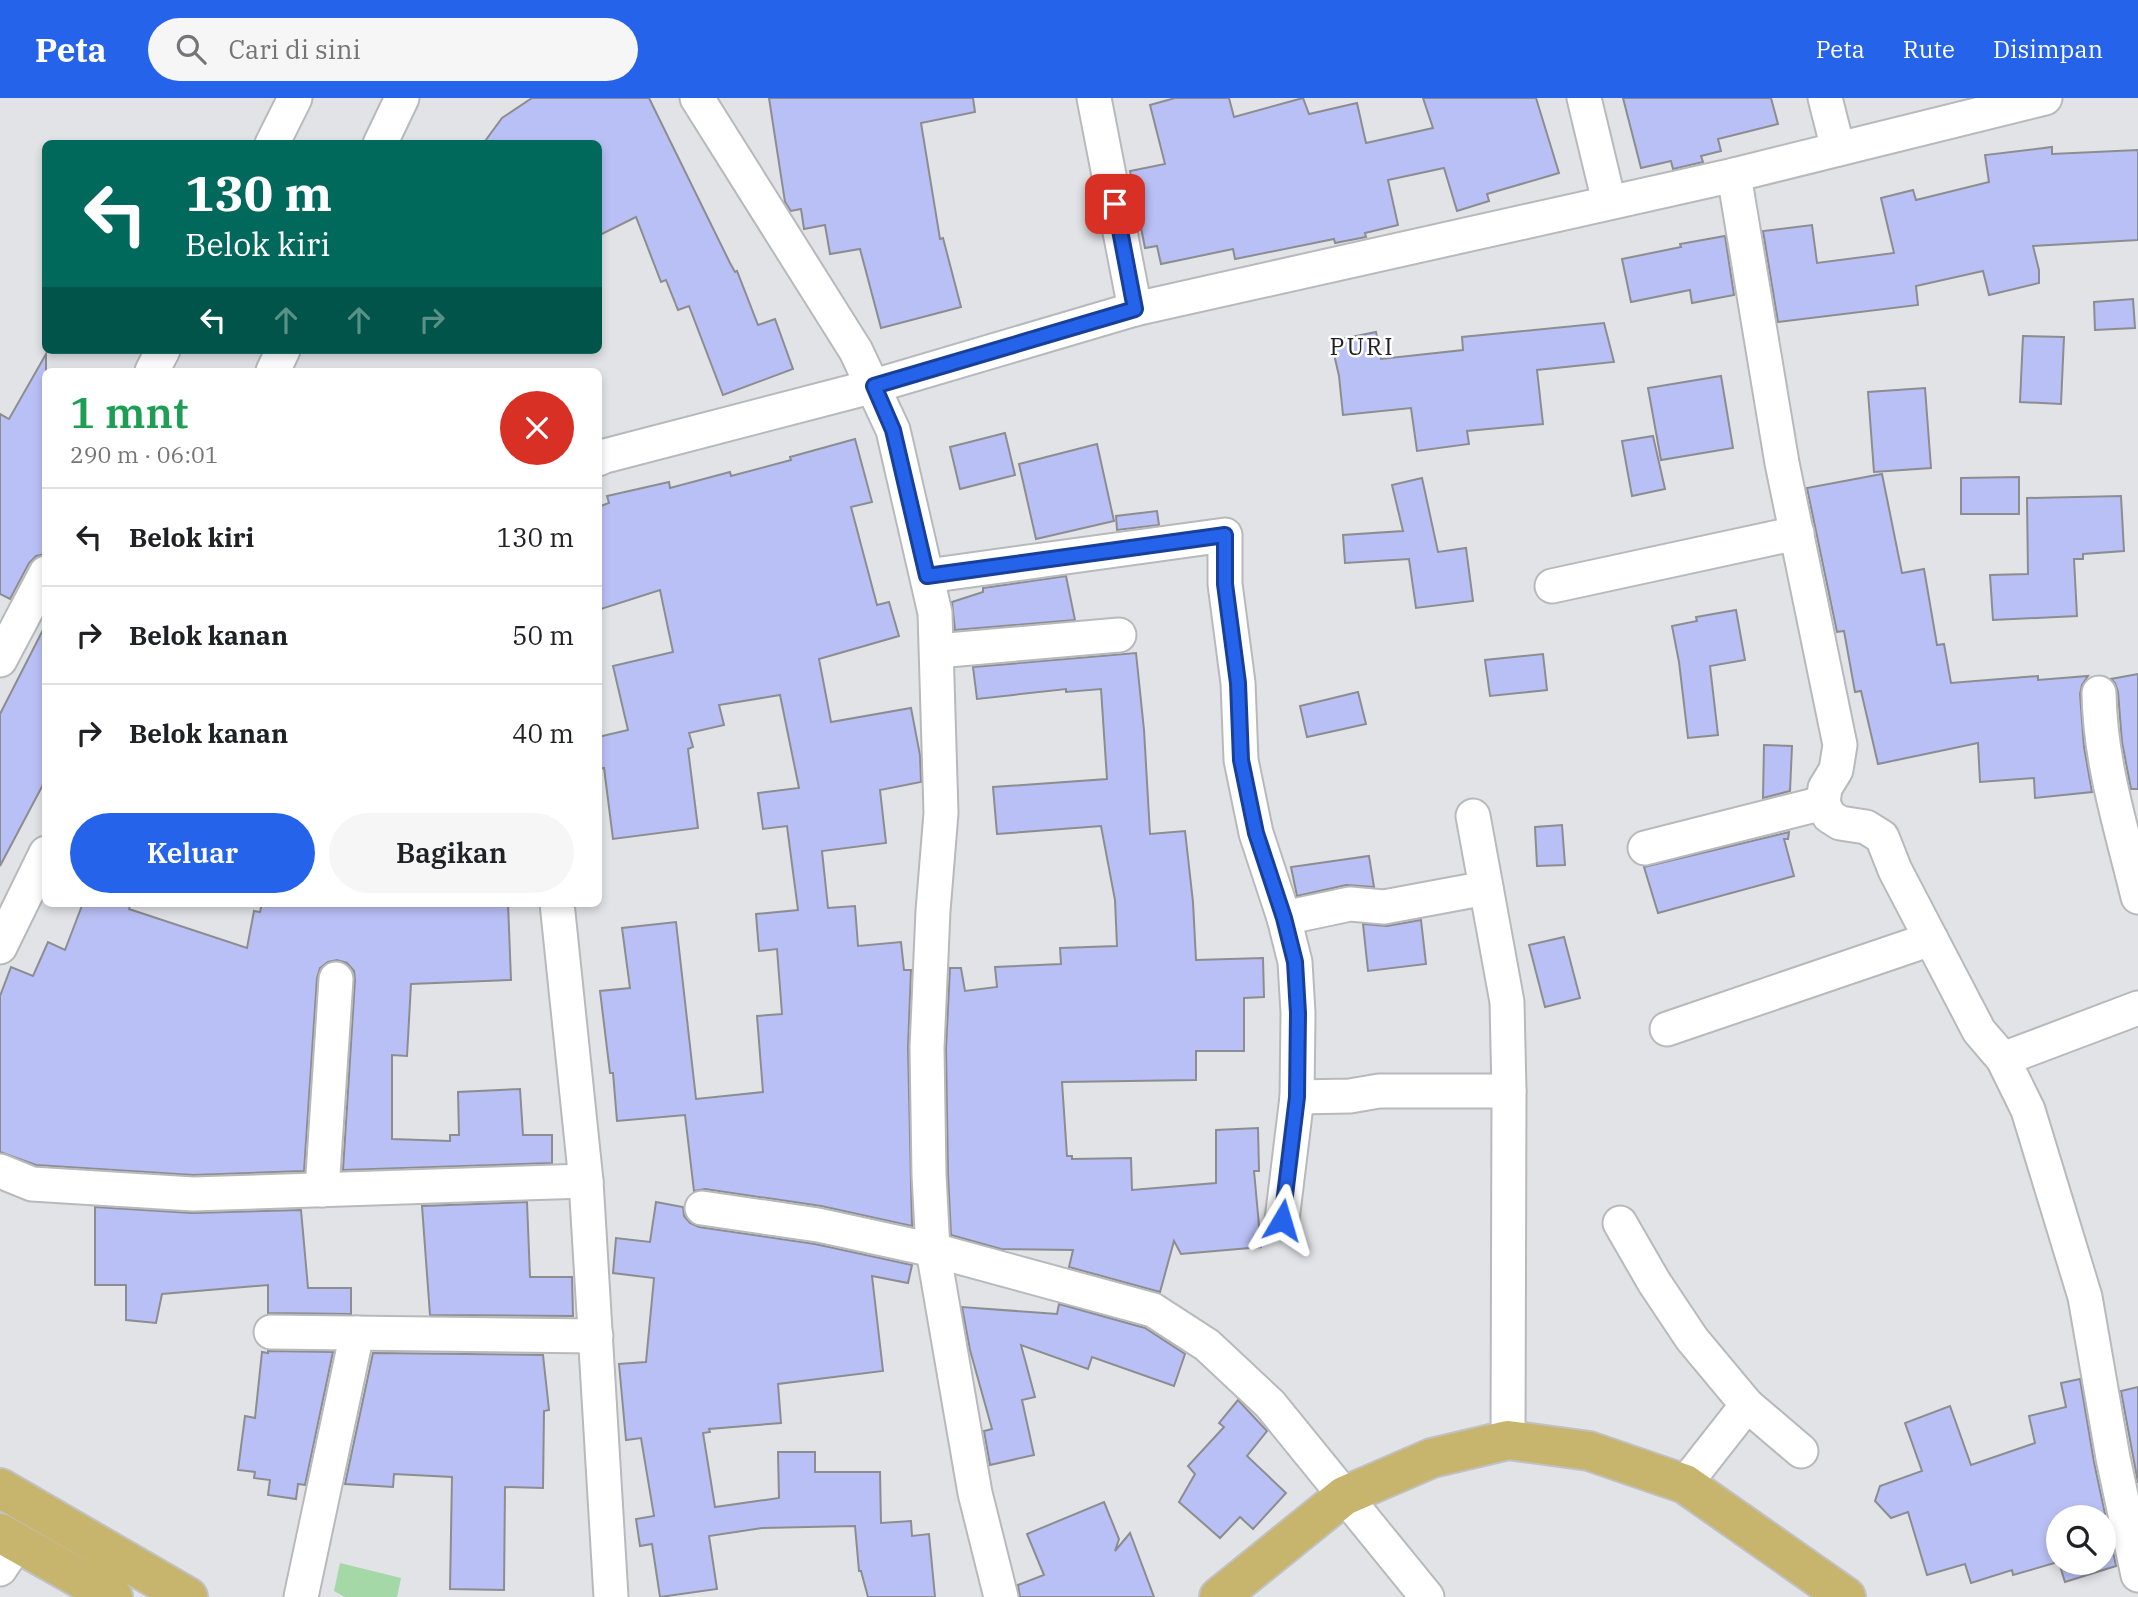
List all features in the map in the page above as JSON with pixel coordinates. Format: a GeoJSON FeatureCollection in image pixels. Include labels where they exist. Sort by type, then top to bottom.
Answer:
{"type":"FeatureCollection","features":[{"type":"Feature","properties":{"kind":"main road"},"geometry":{"type":"LineString","coordinates":[[1219,1597],[1344,1496],[1432,1458],[1508,1440],[1589,1451],[1685,1483],[1846,1597]]}},
{"type":"Feature","properties":{"kind":"main road"},"geometry":{"type":"LineString","coordinates":[[0,1488],[188,1597]]}},
{"type":"Feature","properties":{"kind":"main road"},"geometry":{"type":"LineString","coordinates":[[6,1548],[113,1597]]}},
{"type":"Feature","properties":{"kind":"street"},"geometry":{"type":"LineString","coordinates":[[274,140],[295,98]]}},
{"type":"Feature","properties":{"kind":"street"},"geometry":{"type":"LineString","coordinates":[[382,140],[402,98]]}},
{"type":"Feature","properties":{"kind":"street"},"geometry":{"type":"LineString","coordinates":[[697,98],[856,351],[874,386],[893,430],[936,613],[941,813],[933,911],[927,1048],[933,1250],[975,1493],[1002,1597]]}},
{"type":"Feature","properties":{"kind":"street"},"geometry":{"type":"LineString","coordinates":[[1094,98],[1135,309]]}},
{"type":"Feature","properties":{"kind":"street"},"geometry":{"type":"LineString","coordinates":[[1584,98],[1609,202]]}},
{"type":"Feature","properties":{"kind":"street"},"geometry":{"type":"LineString","coordinates":[[1825,98],[1838,149]]}},
{"type":"Feature","properties":{"kind":"street"},"geometry":{"type":"LineString","coordinates":[[602,457],[874,386],[1135,309],[1734,175],[2045,98]]}},
{"type":"Feature","properties":{"kind":"street"},"geometry":{"type":"LineString","coordinates":[[1734,175],[1782,463],[1840,745],[1836,770],[1825,788],[1823,803],[1829,816],[1840,823],[1866,827],[1882,837],[1895,870],[1979,1031],[2003,1059],[2028,1110],[2085,1297],[2113,1458],[2138,1575]]}},
{"type":"Feature","properties":{"kind":"street"},"geometry":{"type":"LineString","coordinates":[[1552,586],[1797,533]]}},
{"type":"Feature","properties":{"kind":"street"},"geometry":{"type":"LineString","coordinates":[[927,576],[1225,535],[1225,584],[1238,683],[1241,760],[1256,833],[1284,918],[1295,962],[1298,1013],[1297,1097],[1282,1220]]}},
{"type":"Feature","properties":{"kind":"street"},"geometry":{"type":"LineString","coordinates":[[0,660],[42,581]]}},
{"type":"Feature","properties":{"kind":"street"},"geometry":{"type":"LineString","coordinates":[[937,651],[1119,635]]}},
{"type":"Feature","properties":{"kind":"street"},"geometry":{"type":"LineString","coordinates":[[2099,693],[2099,722],[2106,767],[2138,897]]}},
{"type":"Feature","properties":{"kind":"street"},"geometry":{"type":"LineString","coordinates":[[1645,849],[1823,803]]}},
{"type":"Feature","properties":{"kind":"street"},"geometry":{"type":"LineString","coordinates":[[1473,816],[1507,1002],[1508,1440]]}},
{"type":"Feature","properties":{"kind":"street"},"geometry":{"type":"LineString","coordinates":[[0,947],[42,861]]}},
{"type":"Feature","properties":{"kind":"street"},"geometry":{"type":"LineString","coordinates":[[1284,918],[1350,904],[1384,906],[1486,888]]}},
{"type":"Feature","properties":{"kind":"street"},"geometry":{"type":"LineString","coordinates":[[557,907],[586,1181],[611,1597]]}},
{"type":"Feature","properties":{"kind":"street"},"geometry":{"type":"LineString","coordinates":[[1667,1029],[1931,939]]}},
{"type":"Feature","properties":{"kind":"street"},"geometry":{"type":"LineString","coordinates":[[322,1190],[336,979]]}},
{"type":"Feature","properties":{"kind":"street"},"geometry":{"type":"LineString","coordinates":[[2003,1059],[2138,1009]]}},
{"type":"Feature","properties":{"kind":"street"},"geometry":{"type":"LineString","coordinates":[[1297,1097],[1350,1096],[1379,1091],[1509,1091]]}},
{"type":"Feature","properties":{"kind":"street"},"geometry":{"type":"LineString","coordinates":[[0,1171],[32,1184],[193,1194],[586,1181]]}},
{"type":"Feature","properties":{"kind":"street"},"geometry":{"type":"LineString","coordinates":[[702,1208],[818,1225],[933,1250],[1153,1311],[1207,1345],[1270,1404],[1427,1597]]}},
{"type":"Feature","properties":{"kind":"street"},"geometry":{"type":"LineString","coordinates":[[1620,1223],[1654,1282],[1692,1339],[1747,1405],[1801,1451]]}},
{"type":"Feature","properties":{"kind":"street"},"geometry":{"type":"LineString","coordinates":[[271,1332],[596,1336]]}},
{"type":"Feature","properties":{"kind":"street"},"geometry":{"type":"LineString","coordinates":[[301,1597],[357,1333]]}},
{"type":"Feature","properties":{"kind":"street"},"geometry":{"type":"LineString","coordinates":[[1685,1483],[1747,1405]]}},
{"type":"Feature","properties":{"kind":"green space"},"geometry":{"type":"Polygon","coordinates":[[[340,1563],[401,1578],[397,1597],[345,1597],[334,1591],[340,1563]]]}},
{"type":"Feature","properties":{"kind":"building"},"geometry":{"type":"Polygon","coordinates":[[[532,98],[649,98],[730,263],[735,272],[737,271],[758,325],[775,319],[793,369],[723,395],[689,306],[678,310],[666,280],[661,282],[636,217],[602,234],[602,140],[486,140],[502,118],[532,98]]]}},
{"type":"Feature","properties":{"kind":"building"},"geometry":{"type":"Polygon","coordinates":[[[769,98],[973,98],[975,112],[921,123],[940,239],[943,238],[961,307],[881,328],[860,249],[830,254],[825,225],[804,229],[801,209],[791,211],[785,202],[769,98]]]}},
{"type":"Feature","properties":{"kind":"building"},"geometry":{"type":"Polygon","coordinates":[[[1175,98],[1229,98],[1234,117],[1303,98],[1309,114],[1357,103],[1366,143],[1433,128],[1423,98],[1536,98],[1559,173],[1487,194],[1489,201],[1457,211],[1444,168],[1388,180],[1398,225],[1365,233],[1366,237],[1335,243],[1334,239],[1235,259],[1233,249],[1161,264],[1157,246],[1145,248],[1130,171],[1165,164],[1150,105],[1175,98]]]}},
{"type":"Feature","properties":{"kind":"building"},"geometry":{"type":"Polygon","coordinates":[[[1623,98],[1771,98],[1778,124],[1718,139],[1721,151],[1701,156],[1703,162],[1673,169],[1671,161],[1641,168],[1623,98]]]}},
{"type":"Feature","properties":{"kind":"building"},"geometry":{"type":"Polygon","coordinates":[[[2052,147],[2052,154],[2138,150],[2138,240],[2033,246],[2039,283],[1989,295],[1983,271],[1916,286],[1918,305],[1778,322],[1763,231],[1812,225],[1817,263],[1894,253],[1881,198],[1913,190],[1916,200],[1989,182],[1985,155],[2052,147]]]}},
{"type":"Feature","properties":{"kind":"building"},"geometry":{"type":"Polygon","coordinates":[[[1725,236],[1734,295],[1692,303],[1690,290],[1631,302],[1622,259],[1725,236]]]}},
{"type":"Feature","properties":{"kind":"building"},"geometry":{"type":"Polygon","coordinates":[[[2133,299],[2135,328],[2095,330],[2094,302],[2133,299]]]}},
{"type":"Feature","properties":{"kind":"building"},"geometry":{"type":"Polygon","coordinates":[[[1604,323],[1614,362],[1537,370],[1543,424],[1467,431],[1469,444],[1417,451],[1411,408],[1343,415],[1339,376],[1331,341],[1376,332],[1381,359],[1463,350],[1462,337],[1604,323]]]}},
{"type":"Feature","properties":{"kind":"building"},"geometry":{"type":"Polygon","coordinates":[[[2023,336],[2064,337],[2061,404],[2020,402],[2023,336]]]}},
{"type":"Feature","properties":{"kind":"building"},"geometry":{"type":"Polygon","coordinates":[[[46,354],[46,368],[42,368],[42,555],[36,556],[29,563],[10,599],[0,594],[0,414],[9,419],[46,354]]]}},
{"type":"Feature","properties":{"kind":"building"},"geometry":{"type":"Polygon","coordinates":[[[1721,376],[1733,448],[1661,460],[1648,388],[1721,376]]]}},
{"type":"Feature","properties":{"kind":"building"},"geometry":{"type":"Polygon","coordinates":[[[1925,388],[1931,468],[1874,472],[1868,392],[1925,388]]]}},
{"type":"Feature","properties":{"kind":"building"},"geometry":{"type":"Polygon","coordinates":[[[1005,433],[1015,475],[960,489],[950,447],[1005,433]]]}},
{"type":"Feature","properties":{"kind":"building"},"geometry":{"type":"Polygon","coordinates":[[[1653,436],[1665,489],[1632,496],[1622,441],[1653,436]]]}},
{"type":"Feature","properties":{"kind":"building"},"geometry":{"type":"Polygon","coordinates":[[[855,439],[872,502],[851,507],[877,605],[889,602],[899,636],[819,659],[831,722],[911,708],[920,755],[921,782],[880,790],[886,843],[822,851],[828,908],[855,906],[858,946],[901,942],[904,970],[911,970],[908,1048],[912,1226],[821,1206],[705,1189],[694,1191],[685,1115],[617,1121],[613,1073],[610,1073],[600,991],[630,988],[622,928],[676,922],[696,1099],[763,1092],[757,1016],[782,1014],[777,949],[759,951],[756,914],[798,910],[787,826],[763,829],[758,793],[799,788],[780,695],[719,705],[724,725],[689,733],[693,747],[688,749],[698,828],[613,839],[602,768],[602,736],[628,730],[613,666],[673,652],[660,590],[602,609],[602,506],[609,503],[607,496],[669,482],[670,488],[730,472],[731,476],[791,460],[790,457],[855,439]]]}},
{"type":"Feature","properties":{"kind":"building"},"geometry":{"type":"Polygon","coordinates":[[[1097,444],[1114,521],[1036,539],[1019,464],[1097,444]]]}},
{"type":"Feature","properties":{"kind":"building"},"geometry":{"type":"Polygon","coordinates":[[[1882,474],[1902,573],[1924,569],[1937,645],[1944,644],[1951,683],[2038,676],[2038,680],[2088,676],[2080,694],[2084,747],[2092,792],[2035,798],[2034,778],[1980,782],[1978,743],[1878,764],[1861,691],[1855,692],[1844,631],[1837,632],[1807,488],[1882,474]]]}},
{"type":"Feature","properties":{"kind":"building"},"geometry":{"type":"Polygon","coordinates":[[[2019,477],[2019,514],[1961,514],[1961,478],[2019,477]]]}},
{"type":"Feature","properties":{"kind":"building"},"geometry":{"type":"Polygon","coordinates":[[[1422,478],[1438,552],[1466,548],[1473,601],[1416,608],[1409,559],[1345,563],[1343,535],[1403,531],[1392,485],[1422,478]]]}},
{"type":"Feature","properties":{"kind":"building"},"geometry":{"type":"Polygon","coordinates":[[[2121,496],[2124,551],[2083,554],[2083,559],[2074,559],[2077,616],[1993,620],[1990,575],[2028,574],[2027,498],[2121,496]]]}},
{"type":"Feature","properties":{"kind":"building"},"geometry":{"type":"Polygon","coordinates":[[[1157,511],[1159,525],[1117,530],[1116,516],[1157,511]]]}},
{"type":"Feature","properties":{"kind":"building"},"geometry":{"type":"Polygon","coordinates":[[[1066,576],[1075,620],[955,630],[952,602],[983,592],[983,588],[1066,576]]]}},
{"type":"Feature","properties":{"kind":"building"},"geometry":{"type":"Polygon","coordinates":[[[1736,610],[1745,660],[1710,666],[1718,735],[1688,738],[1672,626],[1697,621],[1696,617],[1736,610]]]}},
{"type":"Feature","properties":{"kind":"building"},"geometry":{"type":"Polygon","coordinates":[[[42,632],[42,787],[0,866],[0,714],[42,632]]]}},
{"type":"Feature","properties":{"kind":"building"},"geometry":{"type":"Polygon","coordinates":[[[1136,653],[1150,834],[1185,831],[1196,960],[1263,958],[1264,997],[1244,998],[1244,1051],[1196,1051],[1196,1080],[1062,1082],[1067,1156],[1072,1156],[1072,1159],[1131,1158],[1132,1190],[1216,1183],[1216,1130],[1258,1128],[1259,1171],[1254,1171],[1261,1247],[1181,1254],[1174,1241],[1160,1292],[1069,1267],[1073,1250],[1001,1249],[951,1235],[948,1174],[946,1048],[950,968],[961,968],[965,991],[997,987],[995,967],[1061,964],[1060,948],[1117,946],[1115,900],[1101,826],[997,834],[993,787],[1107,779],[1101,689],[1066,692],[1066,689],[977,699],[973,667],[1136,653]]]}},
{"type":"Feature","properties":{"kind":"building"},"geometry":{"type":"Polygon","coordinates":[[[1543,654],[1547,690],[1490,696],[1485,660],[1543,654]]]}},
{"type":"Feature","properties":{"kind":"building"},"geometry":{"type":"Polygon","coordinates":[[[2138,674],[2138,789],[2131,789],[2122,742],[2118,692],[2111,679],[2138,674]]]}},
{"type":"Feature","properties":{"kind":"building"},"geometry":{"type":"Polygon","coordinates":[[[1358,692],[1366,724],[1307,737],[1300,706],[1358,692]]]}},
{"type":"Feature","properties":{"kind":"building"},"geometry":{"type":"Polygon","coordinates":[[[1764,745],[1792,746],[1790,791],[1763,798],[1764,745]]]}},
{"type":"Feature","properties":{"kind":"building"},"geometry":{"type":"Polygon","coordinates":[[[1562,825],[1565,865],[1537,866],[1535,827],[1562,825]]]}},
{"type":"Feature","properties":{"kind":"building"},"geometry":{"type":"Polygon","coordinates":[[[1789,832],[1788,839],[1784,839],[1794,876],[1658,913],[1644,867],[1789,832]]]}},
{"type":"Feature","properties":{"kind":"building"},"geometry":{"type":"Polygon","coordinates":[[[1369,856],[1374,887],[1346,885],[1297,896],[1291,867],[1369,856]]]}},
{"type":"Feature","properties":{"kind":"building"},"geometry":{"type":"Polygon","coordinates":[[[81,907],[130,907],[129,909],[247,948],[254,911],[260,912],[261,907],[508,907],[511,980],[411,984],[407,1056],[392,1055],[392,1139],[450,1141],[450,1135],[459,1135],[458,1092],[520,1089],[523,1135],[552,1135],[552,1163],[343,1170],[355,980],[354,971],[347,963],[337,960],[320,968],[317,978],[304,1171],[193,1175],[36,1165],[0,1152],[0,996],[11,967],[33,976],[48,942],[65,950],[81,907]]]}},
{"type":"Feature","properties":{"kind":"building"},"geometry":{"type":"Polygon","coordinates":[[[1421,920],[1426,964],[1368,971],[1363,924],[1387,926],[1421,920]]]}},
{"type":"Feature","properties":{"kind":"building"},"geometry":{"type":"Polygon","coordinates":[[[1564,937],[1580,998],[1545,1007],[1529,945],[1564,937]]]}},
{"type":"Feature","properties":{"kind":"building"},"geometry":{"type":"Polygon","coordinates":[[[527,1202],[530,1277],[572,1277],[573,1316],[430,1315],[422,1206],[527,1202]]]}},
{"type":"Feature","properties":{"kind":"building"},"geometry":{"type":"Polygon","coordinates":[[[656,1202],[683,1207],[684,1216],[699,1227],[815,1244],[912,1265],[908,1283],[872,1276],[883,1371],[778,1384],[781,1423],[709,1429],[710,1432],[703,1433],[715,1507],[779,1498],[778,1452],[815,1452],[815,1472],[880,1472],[881,1523],[911,1521],[912,1536],[929,1534],[935,1597],[868,1597],[859,1571],[855,1526],[762,1528],[709,1536],[717,1589],[660,1597],[652,1544],[640,1546],[636,1519],[654,1516],[641,1438],[626,1440],[619,1364],[646,1362],[654,1278],[613,1273],[616,1238],[650,1242],[656,1202]]]}},
{"type":"Feature","properties":{"kind":"building"},"geometry":{"type":"Polygon","coordinates":[[[95,1207],[192,1213],[301,1210],[308,1288],[351,1288],[351,1314],[268,1313],[268,1285],[162,1294],[156,1323],[126,1320],[126,1285],[95,1285],[95,1207]]]}},
{"type":"Feature","properties":{"kind":"building"},"geometry":{"type":"Polygon","coordinates":[[[1059,1304],[1145,1328],[1185,1354],[1174,1386],[1092,1357],[1088,1369],[1021,1345],[1035,1397],[1022,1400],[1034,1455],[990,1465],[984,1431],[992,1429],[970,1350],[962,1307],[1057,1314],[1059,1304]]]}},
{"type":"Feature","properties":{"kind":"building"},"geometry":{"type":"Polygon","coordinates":[[[262,1352],[333,1352],[305,1485],[298,1484],[296,1499],[268,1495],[270,1480],[254,1478],[255,1472],[238,1470],[245,1416],[255,1418],[262,1352]]]}},
{"type":"Feature","properties":{"kind":"building"},"geometry":{"type":"Polygon","coordinates":[[[373,1353],[543,1355],[549,1410],[544,1411],[543,1488],[505,1487],[504,1590],[450,1589],[452,1477],[394,1474],[393,1487],[345,1484],[373,1353]]]}},
{"type":"Feature","properties":{"kind":"building"},"geometry":{"type":"Polygon","coordinates":[[[2080,1379],[2103,1505],[2046,1505],[2046,1565],[2013,1575],[2012,1570],[1971,1583],[1965,1564],[1927,1575],[1908,1512],[1891,1518],[1875,1501],[1880,1486],[1922,1471],[1905,1423],[1950,1406],[1971,1465],[2035,1443],[2029,1416],[2066,1407],[2061,1383],[2080,1379]]]}},
{"type":"Feature","properties":{"kind":"building"},"geometry":{"type":"Polygon","coordinates":[[[2138,1387],[2138,1483],[2121,1391],[2138,1387]]]}},
{"type":"Feature","properties":{"kind":"building"},"geometry":{"type":"Polygon","coordinates":[[[1238,1400],[1267,1431],[1247,1456],[1286,1493],[1253,1529],[1240,1517],[1220,1538],[1179,1502],[1195,1474],[1188,1466],[1224,1427],[1219,1423],[1238,1400]]]}},
{"type":"Feature","properties":{"kind":"building"},"geometry":{"type":"Polygon","coordinates":[[[1104,1502],[1119,1539],[1115,1551],[1130,1533],[1154,1597],[1020,1597],[1018,1585],[1044,1575],[1027,1534],[1104,1502]]]}},
{"type":"Feature","properties":{"kind":"building"},"geometry":{"type":"Polygon","coordinates":[[[2063,1575],[2087,1575],[2065,1582],[2063,1575]]]}},
{"type":"Feature","properties":{"kind":"district","name":"PURI"},"geometry":{"type":"Point","coordinates":[1362,346]}},
{"type":"Feature","properties":{"kind":"route"},"geometry":{"type":"LineString","coordinates":[[1115,204],[1135,309],[874,386],[893,430],[927,576],[1225,535],[1225,584],[1238,683],[1241,760],[1256,833],[1284,918],[1295,962],[1298,1013],[1297,1097],[1282,1220]]}}]}
